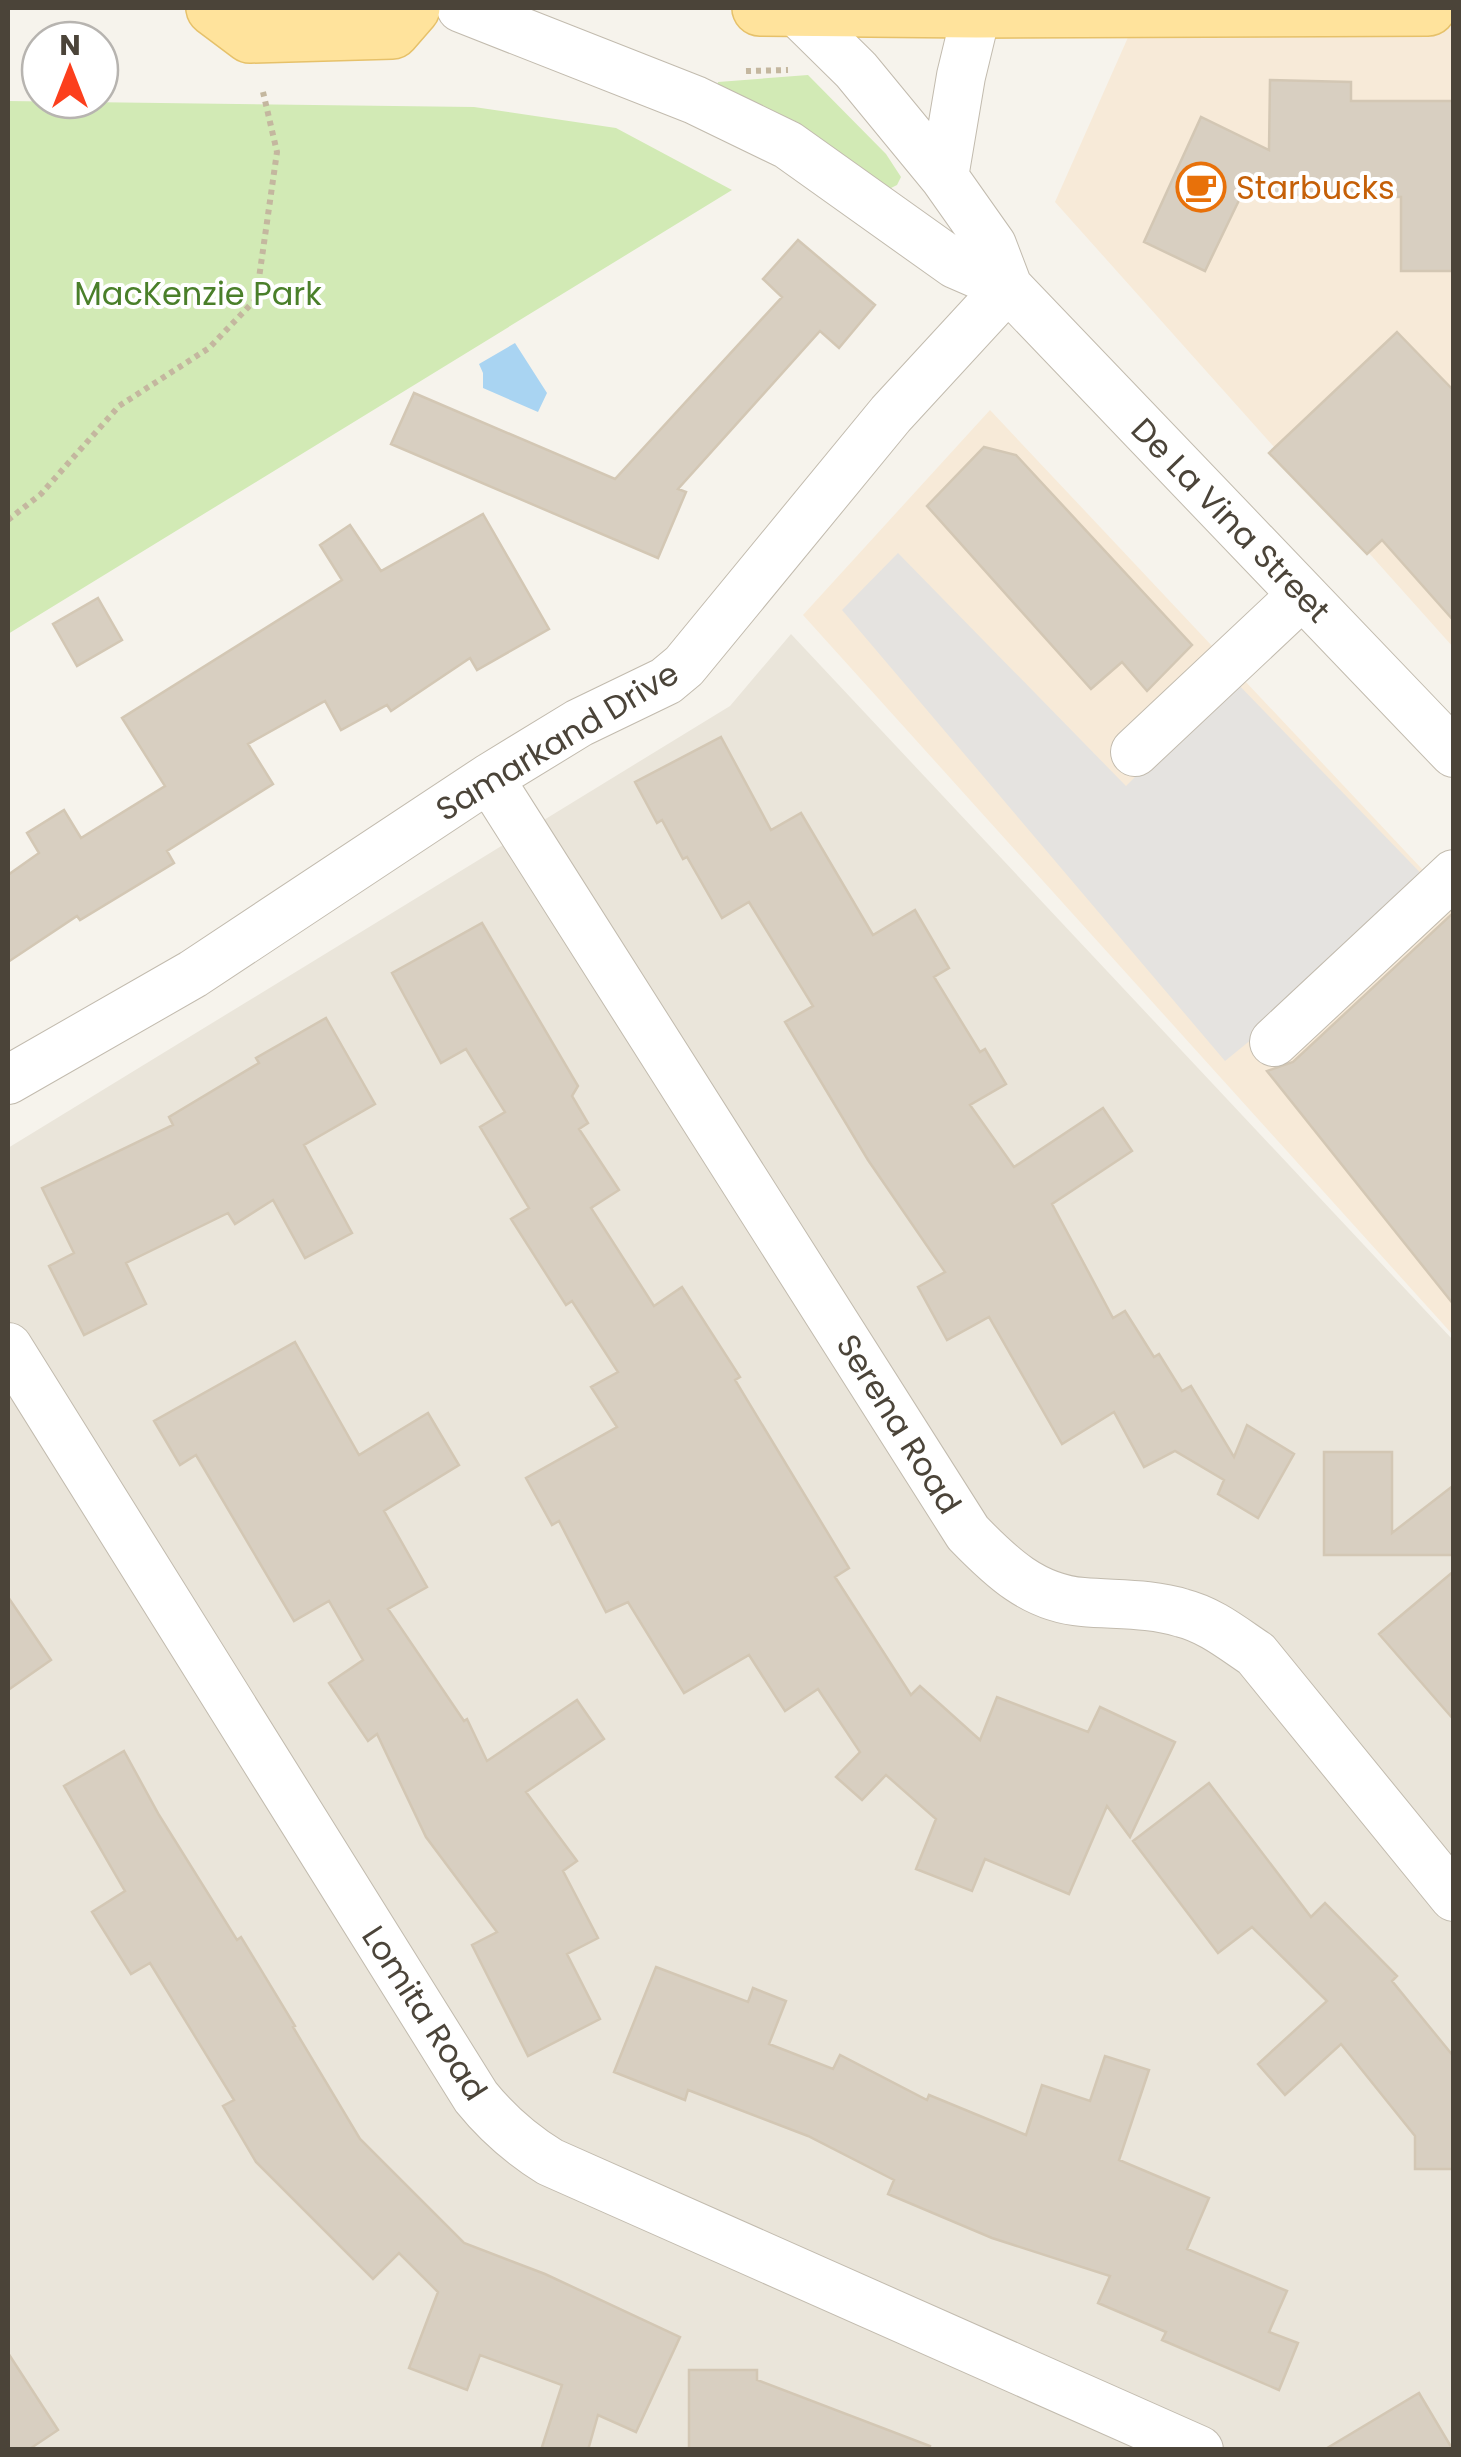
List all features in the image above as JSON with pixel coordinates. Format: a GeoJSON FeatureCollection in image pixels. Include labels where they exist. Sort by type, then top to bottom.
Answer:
{"type":"FeatureCollection","features":[{"type":"Feature","properties":{"kind":"main road"},"geometry":{"type":"LineString","coordinates":[[214,8],[250,35],[392,31],[412,8]]}},
{"type":"Feature","properties":{"kind":"main road"},"geometry":{"type":"LineString","coordinates":[[760,8],[1428,8]]}},
{"type":"Feature","properties":{"kind":"street","name":"De La Vina Street"},"geometry":{"type":"LineString","coordinates":[[461,8],[695,100],[788,145],[955,264],[1008,287],[1454,753]]}},
{"type":"Feature","properties":{"kind":"street","name":"De La Vina Street"},"geometry":{"type":"LineString","coordinates":[[793,8],[856,70],[944,178],[992,244],[1008,287]]}},
{"type":"Feature","properties":{"kind":"street"},"geometry":{"type":"LineString","coordinates":[[944,178],[977,10]]}},
{"type":"Feature","properties":{"kind":"street","name":"Samarkand Drive"},"geometry":{"type":"LineString","coordinates":[[8,1080],[194,974],[489,778],[579,724],[666,681],[684,666],[891,414],[1008,287]]}},
{"type":"Feature","properties":{"kind":"street"},"geometry":{"type":"LineString","coordinates":[[1135,752],[1302,595]]}},
{"type":"Feature","properties":{"kind":"street","name":"Serena Road"},"geometry":{"type":"LineString","coordinates":[[489,778],[968,1534],[1006,1572],[1052,1596],[1078,1602],[1156,1606],[1185,1613],[1213,1625],[1256,1654],[1454,1896]]}},
{"type":"Feature","properties":{"kind":"street"},"geometry":{"type":"LineString","coordinates":[[1274,1042],[1454,874]]}},
{"type":"Feature","properties":{"kind":"street","name":"Lomita Road"},"geometry":{"type":"LineString","coordinates":[[8,1347],[352,1900],[492,2116],[528,2149],[550,2162],[1199,2450]]}},
{"type":"Feature","properties":{"kind":"path"},"geometry":{"type":"LineString","coordinates":[[731,71],[804,70]]}},
{"type":"Feature","properties":{"kind":"path"},"geometry":{"type":"LineString","coordinates":[[8,520],[41,494],[119,406],[209,348],[256,299],[278,152],[262,92]]}},
{"type":"Feature","properties":{"kind":"shaded area"},"geometry":{"type":"Polygon","coordinates":[[[1141,8],[1453,8],[1453,647],[1055,202],[1141,8]]]}},
{"type":"Feature","properties":{"kind":"shaded area"},"geometry":{"type":"Polygon","coordinates":[[[990,410],[1453,902],[1453,1335],[803,615],[990,410]]]}},
{"type":"Feature","properties":{"kind":"shaded area"},"geometry":{"type":"Polygon","coordinates":[[[898,553],[1126,786],[1233,679],[1436,889],[1225,1061],[842,610],[898,553]]]}},
{"type":"Feature","properties":{"kind":"shaded area"},"geometry":{"type":"Polygon","coordinates":[[[791,634],[1453,1340],[1453,2449],[8,2450],[8,1148],[730,706],[791,634]]]}},
{"type":"Feature","properties":{"kind":"green space"},"geometry":{"type":"Polygon","coordinates":[[[808,75],[886,154],[901,177],[897,185],[889,189],[717,88],[718,82],[808,75]]]}},
{"type":"Feature","properties":{"kind":"green space","name":"MacKenzie Park"},"geometry":{"type":"Polygon","coordinates":[[[8,101],[20,101],[20,120],[120,120],[120,102],[474,107],[616,128],[732,190],[8,634],[8,101]]]}},
{"type":"Feature","properties":{"kind":"water"},"geometry":{"type":"Polygon","coordinates":[[[515,343],[547,393],[538,412],[483,388],[479,364],[515,343]]]}},
{"type":"Feature","properties":{"kind":"building"},"geometry":{"type":"Polygon","coordinates":[[[1270,80],[1351,82],[1351,101],[1454,101],[1454,271],[1401,271],[1401,197],[1242,194],[1205,271],[1144,242],[1201,117],[1269,150],[1270,80]]]}},
{"type":"Feature","properties":{"kind":"building"},"geometry":{"type":"Polygon","coordinates":[[[798,240],[875,305],[839,348],[820,331],[678,489],[686,492],[658,558],[391,444],[414,393],[615,479],[782,297],[763,279],[798,240]]]}},
{"type":"Feature","properties":{"kind":"building"},"geometry":{"type":"Polygon","coordinates":[[[1397,332],[1454,391],[1454,621],[1382,540],[1367,554],[1269,453],[1397,332]]]}},
{"type":"Feature","properties":{"kind":"building"},"geometry":{"type":"Polygon","coordinates":[[[984,447],[1016,455],[1192,645],[1147,691],[1122,662],[1091,689],[927,506],[984,447]]]}},
{"type":"Feature","properties":{"kind":"building"},"geometry":{"type":"Polygon","coordinates":[[[483,514],[549,629],[477,670],[470,658],[391,711],[387,705],[341,730],[325,701],[248,744],[273,784],[167,851],[174,863],[80,920],[77,916],[8,962],[8,875],[39,853],[27,833],[64,810],[81,838],[165,786],[122,718],[342,580],[320,545],[350,525],[381,571],[483,514]]]}},
{"type":"Feature","properties":{"kind":"building"},"geometry":{"type":"Polygon","coordinates":[[[98,598],[122,640],[77,666],[53,624],[98,598]]]}},
{"type":"Feature","properties":{"kind":"building"},"geometry":{"type":"Polygon","coordinates":[[[721,737],[771,830],[801,813],[873,935],[915,910],[949,968],[934,977],[980,1052],[985,1049],[1006,1084],[970,1105],[1014,1167],[1103,1108],[1132,1151],[1052,1204],[1113,1318],[1125,1311],[1154,1357],[1159,1354],[1182,1391],[1191,1386],[1234,1457],[1247,1425],[1294,1454],[1258,1518],[1218,1494],[1224,1480],[1175,1451],[1144,1467],[1114,1412],[1062,1444],[989,1317],[947,1340],[918,1287],[945,1272],[868,1160],[785,1022],[813,1006],[749,902],[722,918],[662,820],[657,823],[635,782],[721,737]]]}},
{"type":"Feature","properties":{"kind":"building"},"geometry":{"type":"Polygon","coordinates":[[[1454,912],[1454,1305],[1267,1071],[1293,1062],[1454,912]]]}},
{"type":"Feature","properties":{"kind":"building"},"geometry":{"type":"Polygon","coordinates":[[[482,923],[578,1086],[572,1096],[588,1123],[579,1129],[619,1190],[591,1208],[654,1306],[682,1287],[740,1377],[735,1380],[849,1568],[835,1577],[911,1695],[920,1686],[980,1740],[997,1697],[1088,1732],[1100,1707],[1175,1742],[1130,1837],[1107,1806],[1069,1894],[985,1859],[972,1891],[916,1869],[936,1819],[886,1775],[862,1800],[836,1777],[860,1752],[818,1689],[785,1711],[749,1655],[684,1693],[628,1602],[606,1612],[559,1521],[552,1525],[526,1478],[617,1427],[591,1387],[618,1372],[572,1301],[566,1305],[511,1219],[529,1208],[480,1127],[505,1112],[466,1049],[441,1063],[392,973],[482,923]]]}},
{"type":"Feature","properties":{"kind":"building"},"geometry":{"type":"Polygon","coordinates":[[[326,1018],[375,1104],[304,1145],[352,1233],[305,1258],[273,1200],[235,1224],[228,1213],[126,1263],[146,1304],[84,1335],[49,1266],[74,1253],[42,1188],[173,1125],[169,1117],[259,1063],[256,1058],[326,1018]]]}},
{"type":"Feature","properties":{"kind":"building"},"geometry":{"type":"Polygon","coordinates":[[[295,1342],[359,1455],[428,1413],[459,1465],[384,1511],[427,1587],[388,1609],[464,1721],[467,1719],[487,1761],[577,1700],[604,1739],[526,1792],[577,1861],[563,1871],[598,1938],[567,1954],[600,2019],[528,2056],[472,1945],[497,1932],[426,1837],[377,1734],[368,1741],[329,1683],[363,1660],[329,1601],[294,1621],[196,1455],[180,1465],[154,1421],[295,1342]]]}},
{"type":"Feature","properties":{"kind":"building"},"geometry":{"type":"Polygon","coordinates":[[[1324,1452],[1392,1452],[1392,1533],[1454,1485],[1454,1555],[1324,1555],[1324,1452]]]}},
{"type":"Feature","properties":{"kind":"building"},"geometry":{"type":"Polygon","coordinates":[[[1454,1571],[1454,1720],[1379,1634],[1454,1571]]]}},
{"type":"Feature","properties":{"kind":"building"},"geometry":{"type":"Polygon","coordinates":[[[8,1597],[51,1660],[8,1690],[8,1597]]]}},
{"type":"Feature","properties":{"kind":"building"},"geometry":{"type":"Polygon","coordinates":[[[124,1751],[159,1815],[237,1940],[241,1937],[360,2139],[464,2243],[545,2274],[680,2337],[636,2432],[598,2415],[588,2450],[541,2450],[562,2385],[480,2355],[467,2390],[409,2368],[438,2292],[399,2253],[373,2279],[256,2162],[223,2106],[234,2100],[150,1963],[131,1974],[92,1912],[125,1891],[64,1786],[124,1751]]]}},
{"type":"Feature","properties":{"kind":"building"},"geometry":{"type":"Polygon","coordinates":[[[1209,1783],[1311,1917],[1325,1903],[1397,1976],[1392,1981],[1454,2057],[1454,2169],[1415,2169],[1415,2136],[1341,2044],[1285,2095],[1258,2064],[1327,2001],[1252,1927],[1218,1953],[1133,1841],[1209,1783]]]}},
{"type":"Feature","properties":{"kind":"building"},"geometry":{"type":"Polygon","coordinates":[[[656,1967],[748,2002],[753,1988],[786,2001],[769,2044],[833,2069],[840,2055],[927,2100],[929,2095],[1026,2135],[1042,2085],[1090,2101],[1105,2056],[1149,2070],[1119,2160],[1209,2198],[1187,2249],[1287,2291],[1269,2332],[1298,2343],[1279,2390],[1162,2340],[1166,2332],[1098,2303],[1110,2276],[992,2238],[888,2194],[894,2180],[808,2136],[688,2090],[685,2100],[614,2072],[656,1967]]]}},
{"type":"Feature","properties":{"kind":"building"},"geometry":{"type":"Polygon","coordinates":[[[8,2353],[58,2430],[28,2450],[8,2450],[8,2353]]]}},
{"type":"Feature","properties":{"kind":"building"},"geometry":{"type":"Polygon","coordinates":[[[689,2370],[757,2370],[757,2380],[930,2446],[929,2450],[689,2450],[689,2370]]]}},
{"type":"Feature","properties":{"kind":"building"},"geometry":{"type":"Polygon","coordinates":[[[1419,2393],[1453,2450],[1324,2450],[1419,2393]]]}},
{"type":"Feature","properties":{"kind":"place","name":"Starbucks"},"geometry":{"type":"Point","coordinates":[1201,187]}}]}
